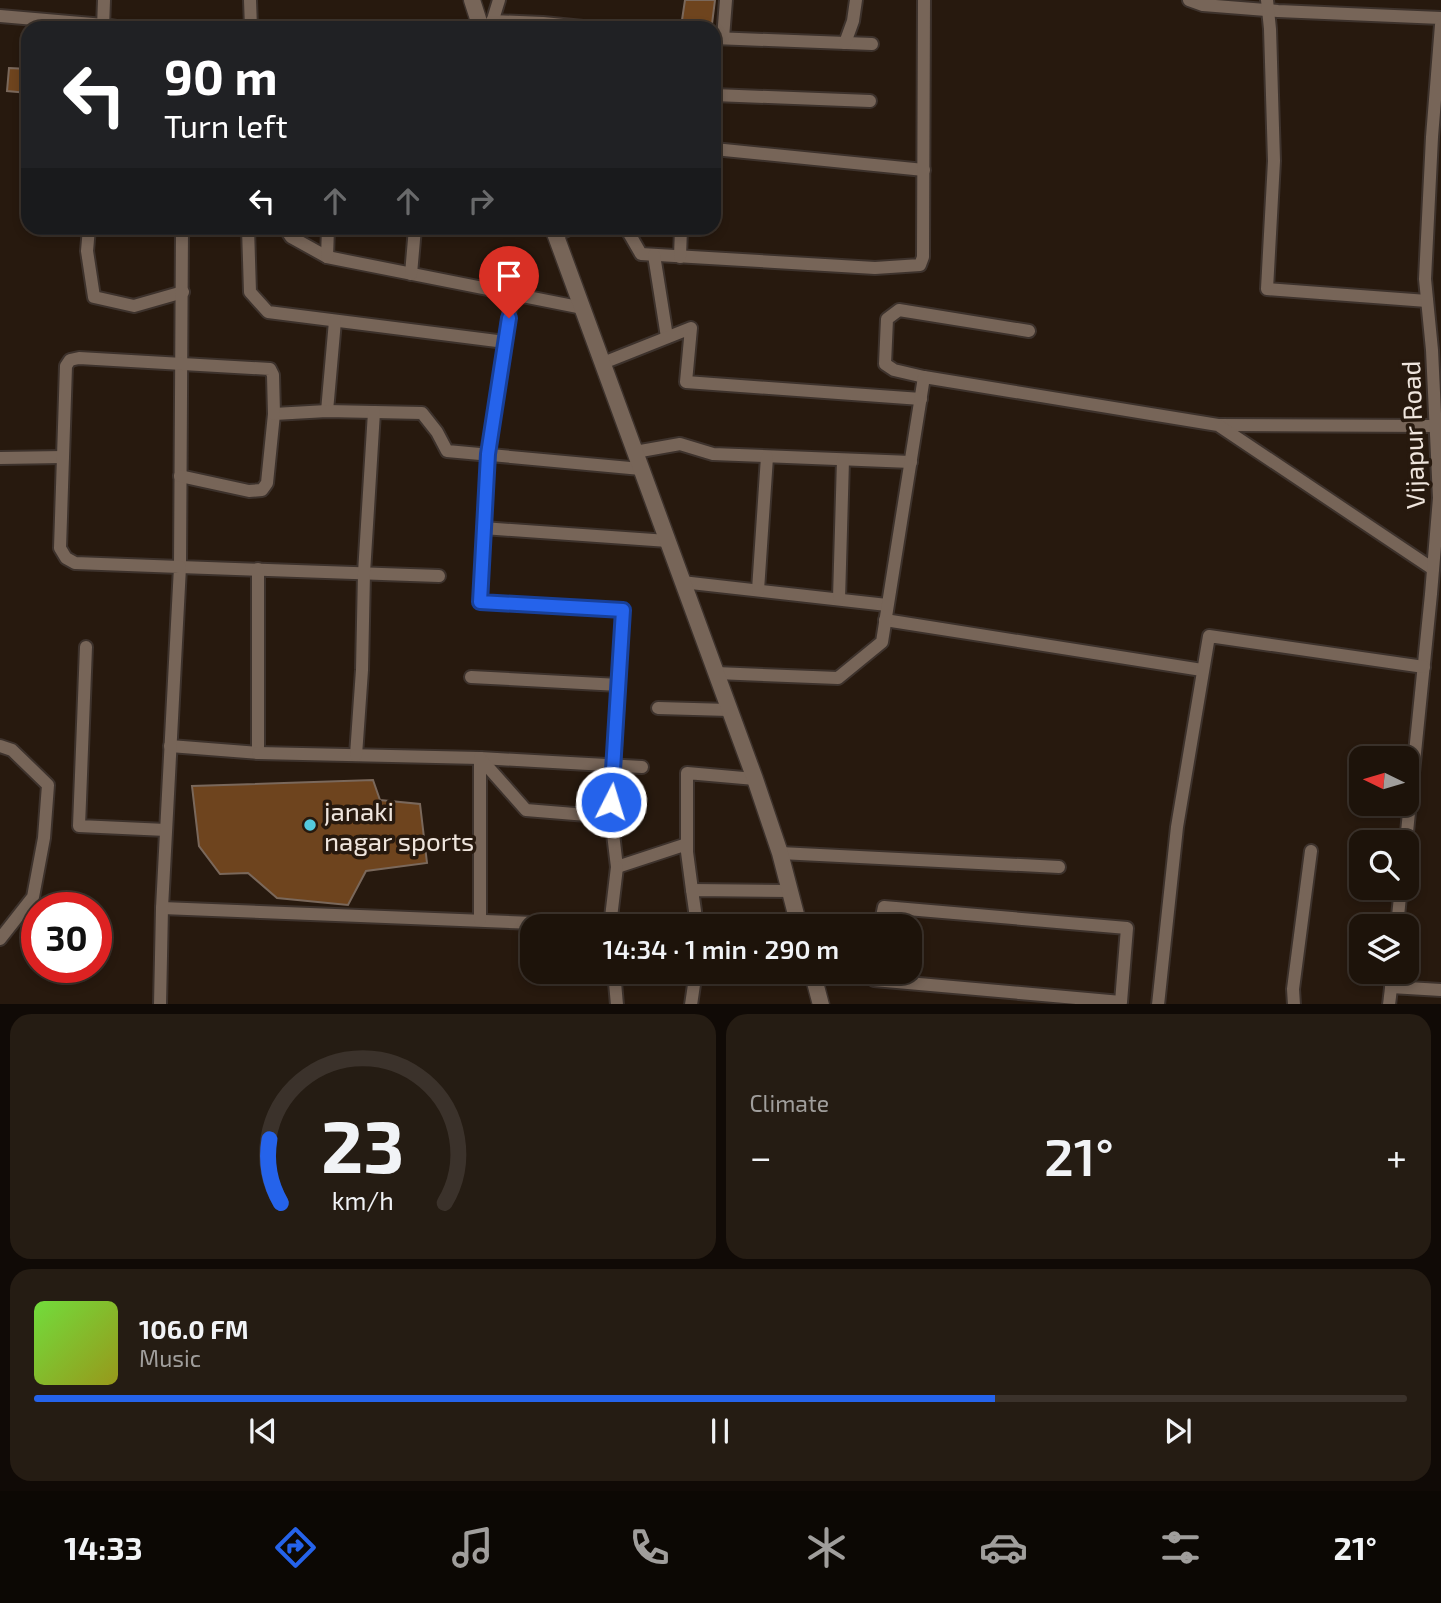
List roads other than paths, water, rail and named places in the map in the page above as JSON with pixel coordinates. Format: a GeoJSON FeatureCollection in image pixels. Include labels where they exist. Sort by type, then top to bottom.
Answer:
{"type":"FeatureCollection","features":[{"type":"Feature","properties":{"kind":"street"},"geometry":{"type":"LineString","coordinates":[[103,21],[104,0]]}},
{"type":"Feature","properties":{"kind":"street"},"geometry":{"type":"LineString","coordinates":[[250,0],[251,21]]}},
{"type":"Feature","properties":{"kind":"street"},"geometry":{"type":"LineString","coordinates":[[472,0],[485,21]]}},
{"type":"Feature","properties":{"kind":"street"},"geometry":{"type":"LineString","coordinates":[[490,21],[499,0]]}},
{"type":"Feature","properties":{"kind":"street"},"geometry":{"type":"LineString","coordinates":[[721,24],[726,0]]}},
{"type":"Feature","properties":{"kind":"street"},"geometry":{"type":"LineString","coordinates":[[845,43],[853,21],[856,0]]}},
{"type":"Feature","properties":{"kind":"street"},"geometry":{"type":"LineString","coordinates":[[630,235],[641,254],[875,268],[920,265],[923,257],[924,0]]}},
{"type":"Feature","properties":{"kind":"street"},"geometry":{"type":"LineString","coordinates":[[1189,0],[1203,5],[1267,5],[1441,18]]}},
{"type":"Feature","properties":{"kind":"street"},"geometry":{"type":"LineString","coordinates":[[1267,5],[1274,161],[1267,289],[1427,301]]}},
{"type":"Feature","properties":{"kind":"street"},"geometry":{"type":"LineString","coordinates":[[0,16],[52,21]]}},
{"type":"Feature","properties":{"kind":"street","name":"Vijapur Road"},"geometry":{"type":"LineString","coordinates":[[1407,830],[1440,499],[1432,349],[1425,279],[1441,25]]}},
{"type":"Feature","properties":{"kind":"street"},"geometry":{"type":"LineString","coordinates":[[721,38],[872,44]]}},
{"type":"Feature","properties":{"kind":"street"},"geometry":{"type":"LineString","coordinates":[[721,95],[870,101]]}},
{"type":"Feature","properties":{"kind":"street"},"geometry":{"type":"LineString","coordinates":[[721,150],[923,170]]}},
{"type":"Feature","properties":{"kind":"street"},"geometry":{"type":"LineString","coordinates":[[88,235],[87,251],[94,297],[134,306],[183,292]]}},
{"type":"Feature","properties":{"kind":"street"},"geometry":{"type":"LineString","coordinates":[[160,1004],[162,908],[180,567],[182,235]]}},
{"type":"Feature","properties":{"kind":"street"},"geometry":{"type":"LineString","coordinates":[[248,235],[250,292],[268,312],[505,342]]}},
{"type":"Feature","properties":{"kind":"street"},"geometry":{"type":"LineString","coordinates":[[290,235],[327,257],[583,308]]}},
{"type":"Feature","properties":{"kind":"street"},"geometry":{"type":"LineString","coordinates":[[327,257],[328,235]]}},
{"type":"Feature","properties":{"kind":"street"},"geometry":{"type":"LineString","coordinates":[[411,274],[414,235]]}},
{"type":"Feature","properties":{"kind":"street"},"geometry":{"type":"LineString","coordinates":[[561,235],[583,308],[755,779],[780,853],[797,914]]}},
{"type":"Feature","properties":{"kind":"street"},"geometry":{"type":"LineString","coordinates":[[680,257],[681,235]]}},
{"type":"Feature","properties":{"kind":"street"},"geometry":{"type":"LineString","coordinates":[[654,255],[667,337]]}},
{"type":"Feature","properties":{"kind":"street"},"geometry":{"type":"LineString","coordinates":[[512,294],[488,454],[480,602],[623,610],[611,787],[611,817],[617,867],[611,914]]}},
{"type":"Feature","properties":{"kind":"street"},"geometry":{"type":"LineString","coordinates":[[1029,331],[899,310],[887,319],[886,364],[894,370],[925,377],[1218,425],[1436,426]]}},
{"type":"Feature","properties":{"kind":"street"},"geometry":{"type":"LineString","coordinates":[[327,411],[335,321]]}},
{"type":"Feature","properties":{"kind":"street"},"geometry":{"type":"LineString","coordinates":[[603,363],[691,328],[686,383],[921,399]]}},
{"type":"Feature","properties":{"kind":"street"},"geometry":{"type":"LineString","coordinates":[[180,476],[249,491],[262,490],[267,483],[274,414],[273,375],[270,369],[79,358],[70,360],[66,366],[60,548],[66,558],[75,563],[439,576]]}},
{"type":"Feature","properties":{"kind":"street"},"geometry":{"type":"LineString","coordinates":[[716,673],[838,678],[881,642],[925,377]]}},
{"type":"Feature","properties":{"kind":"street"},"geometry":{"type":"LineString","coordinates":[[274,414],[327,411],[422,413],[447,451],[641,469]]}},
{"type":"Feature","properties":{"kind":"street"},"geometry":{"type":"LineString","coordinates":[[356,755],[362,670],[363,573],[374,412]]}},
{"type":"Feature","properties":{"kind":"street"},"geometry":{"type":"LineString","coordinates":[[1218,425],[1433,569]]}},
{"type":"Feature","properties":{"kind":"street"},"geometry":{"type":"LineString","coordinates":[[635,452],[680,444],[713,454],[911,462]]}},
{"type":"Feature","properties":{"kind":"street"},"geometry":{"type":"LineString","coordinates":[[0,458],[63,457]]}},
{"type":"Feature","properties":{"kind":"street"},"geometry":{"type":"LineString","coordinates":[[758,590],[767,457]]}},
{"type":"Feature","properties":{"kind":"street"},"geometry":{"type":"LineString","coordinates":[[839,599],[843,460]]}},
{"type":"Feature","properties":{"kind":"street"},"geometry":{"type":"LineString","coordinates":[[483,528],[668,541]]}},
{"type":"Feature","properties":{"kind":"street"},"geometry":{"type":"LineString","coordinates":[[258,569],[258,752]]}},
{"type":"Feature","properties":{"kind":"street"},"geometry":{"type":"LineString","coordinates":[[682,582],[887,605]]}},
{"type":"Feature","properties":{"kind":"street"},"geometry":{"type":"LineString","coordinates":[[885,620],[1202,670]]}},
{"type":"Feature","properties":{"kind":"street"},"geometry":{"type":"LineString","coordinates":[[1158,1004],[1177,827],[1209,636],[1424,667]]}},
{"type":"Feature","properties":{"kind":"street"},"geometry":{"type":"LineString","coordinates":[[86,647],[79,826],[166,830]]}},
{"type":"Feature","properties":{"kind":"street"},"geometry":{"type":"LineString","coordinates":[[471,677],[619,685]]}},
{"type":"Feature","properties":{"kind":"street"},"geometry":{"type":"LineString","coordinates":[[658,708],[729,710]]}},
{"type":"Feature","properties":{"kind":"street"},"geometry":{"type":"LineString","coordinates":[[0,746],[12,750],[48,785],[44,838],[33,897],[0,939]]}},
{"type":"Feature","properties":{"kind":"street"},"geometry":{"type":"LineString","coordinates":[[170,746],[642,767]]}},
{"type":"Feature","properties":{"kind":"street"},"geometry":{"type":"LineString","coordinates":[[480,758],[526,810],[611,817]]}},
{"type":"Feature","properties":{"kind":"street"},"geometry":{"type":"LineString","coordinates":[[480,758],[480,920]]}},
{"type":"Feature","properties":{"kind":"street"},"geometry":{"type":"LineString","coordinates":[[695,914],[687,844],[687,773],[755,779]]}},
{"type":"Feature","properties":{"kind":"street"},"geometry":{"type":"LineString","coordinates":[[617,867],[687,844]]}},
{"type":"Feature","properties":{"kind":"street"},"geometry":{"type":"LineString","coordinates":[[1294,1004],[1293,989],[1311,851]]}},
{"type":"Feature","properties":{"kind":"street"},"geometry":{"type":"LineString","coordinates":[[780,853],[1059,867]]}},
{"type":"Feature","properties":{"kind":"street"},"geometry":{"type":"LineString","coordinates":[[692,890],[790,891]]}},
{"type":"Feature","properties":{"kind":"street"},"geometry":{"type":"LineString","coordinates":[[883,914],[884,907],[1127,928],[1121,1002],[919,984]]}},
{"type":"Feature","properties":{"kind":"street"},"geometry":{"type":"LineString","coordinates":[[162,908],[520,922]]}},
{"type":"Feature","properties":{"kind":"street"},"geometry":{"type":"LineString","coordinates":[[615,984],[617,1004]]}},
{"type":"Feature","properties":{"kind":"street"},"geometry":{"type":"LineString","coordinates":[[691,1004],[694,984]]}},
{"type":"Feature","properties":{"kind":"street"},"geometry":{"type":"LineString","coordinates":[[817,984],[821,1004]]}},
{"type":"Feature","properties":{"kind":"street"},"geometry":{"type":"LineString","coordinates":[[1389,1004],[1391,984]]}},
{"type":"Feature","properties":{"kind":"street"},"geometry":{"type":"LineString","coordinates":[[1391,987],[1441,989]]}},
{"type":"Feature","properties":{"kind":"place","name":"janaki nagar sports"},"geometry":{"type":"Point","coordinates":[310,825]}}]}
